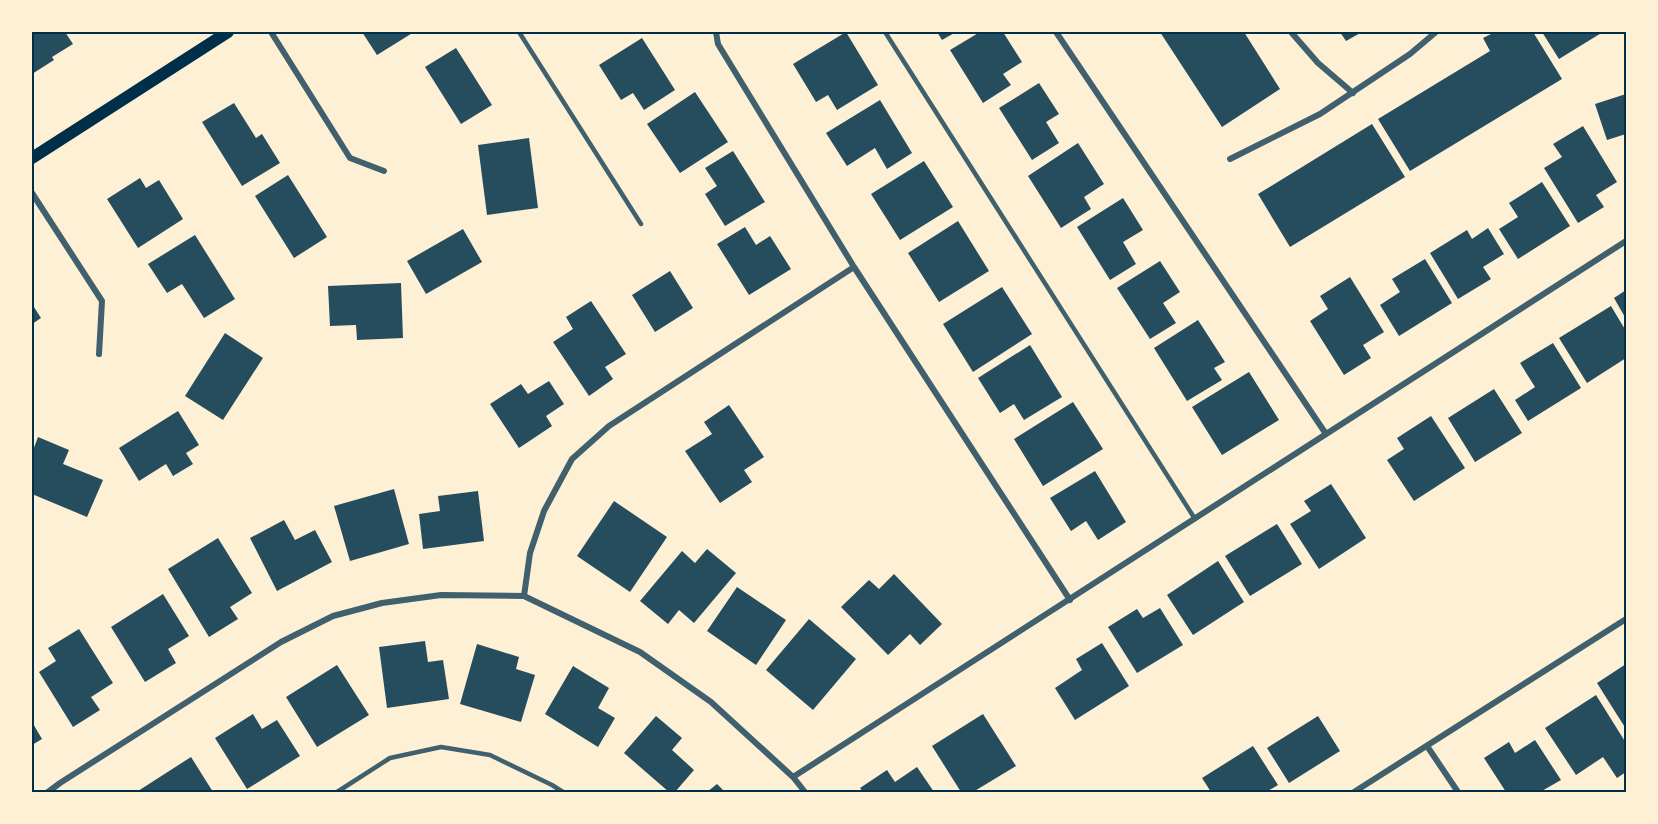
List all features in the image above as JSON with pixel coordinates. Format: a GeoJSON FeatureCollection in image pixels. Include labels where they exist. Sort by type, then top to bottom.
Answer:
{"type":"FeatureCollection","features":[{"type":"Feature","properties":{"kind":"main road"},"geometry":{"type":"LineString","coordinates":[[32,158],[228,32]]}},
{"type":"Feature","properties":{"kind":"street"},"geometry":{"type":"LineString","coordinates":[[271,32],[350,158],[384,171]]}},
{"type":"Feature","properties":{"kind":"street"},"geometry":{"type":"LineString","coordinates":[[716,32],[718,44],[854,267],[1070,600]]}},
{"type":"Feature","properties":{"kind":"street"},"geometry":{"type":"LineString","coordinates":[[1056,32],[1326,434]]}},
{"type":"Feature","properties":{"kind":"street"},"geometry":{"type":"LineString","coordinates":[[1291,32],[1318,63],[1353,93]]}},
{"type":"Feature","properties":{"kind":"street"},"geometry":{"type":"LineString","coordinates":[[1230,159],[1320,114],[1410,54],[1436,32]]}},
{"type":"Feature","properties":{"kind":"street"},"geometry":{"type":"LineString","coordinates":[[32,193],[102,301],[99,354]]}},
{"type":"Feature","properties":{"kind":"street"},"geometry":{"type":"LineString","coordinates":[[794,777],[1626,241]]}},
{"type":"Feature","properties":{"kind":"street"},"geometry":{"type":"LineString","coordinates":[[524,596],[530,553],[544,511],[572,459],[609,426],[854,267]]}},
{"type":"Feature","properties":{"kind":"street"},"geometry":{"type":"LineString","coordinates":[[48,792],[281,642],[333,616],[382,603],[441,595],[524,596],[640,652],[711,702],[794,777],[805,792]]}},
{"type":"Feature","properties":{"kind":"street"},"geometry":{"type":"LineString","coordinates":[[1354,792],[1626,618]]}},
{"type":"Feature","properties":{"kind":"street"},"geometry":{"type":"LineString","coordinates":[[1427,746],[1458,792]]}},
{"type":"Feature","properties":{"kind":"lane"},"geometry":{"type":"LineString","coordinates":[[519,32],[641,224]]}},
{"type":"Feature","properties":{"kind":"lane"},"geometry":{"type":"LineString","coordinates":[[885,32],[1196,519]]}},
{"type":"Feature","properties":{"kind":"lane"},"geometry":{"type":"LineString","coordinates":[[337,792],[390,758],[441,747],[490,755],[552,784],[563,792]]}},
{"type":"Feature","properties":{"kind":"building"},"geometry":{"type":"Polygon","coordinates":[[[32,32],[65,32],[73,44],[52,57],[54,60],[32,74],[32,32]]]}},
{"type":"Feature","properties":{"kind":"building"},"geometry":{"type":"Polygon","coordinates":[[[362,32],[414,32],[377,55],[362,32]]]}},
{"type":"Feature","properties":{"kind":"building"},"geometry":{"type":"Polygon","coordinates":[[[846,32],[878,85],[837,110],[828,95],[816,102],[793,64],[846,32]]]}},
{"type":"Feature","properties":{"kind":"building"},"geometry":{"type":"Polygon","coordinates":[[[937,32],[956,32],[942,40],[937,32]]]}},
{"type":"Feature","properties":{"kind":"building"},"geometry":{"type":"Polygon","coordinates":[[[980,32],[1003,32],[1022,62],[1003,74],[1011,85],[983,103],[950,50],[980,32]]]}},
{"type":"Feature","properties":{"kind":"building"},"geometry":{"type":"Polygon","coordinates":[[[1160,32],[1244,32],[1280,89],[1222,127],[1160,32]]]}},
{"type":"Feature","properties":{"kind":"building"},"geometry":{"type":"Polygon","coordinates":[[[1340,32],[1362,32],[1346,41],[1340,32]]]}},
{"type":"Feature","properties":{"kind":"building"},"geometry":{"type":"Polygon","coordinates":[[[1495,32],[1533,32],[1562,79],[1410,171],[1378,119],[1490,51],[1483,38],[1495,32]]]}},
{"type":"Feature","properties":{"kind":"building"},"geometry":{"type":"Polygon","coordinates":[[[1542,32],[1603,32],[1559,59],[1542,32]]]}},
{"type":"Feature","properties":{"kind":"building"},"geometry":{"type":"Polygon","coordinates":[[[642,38],[675,90],[644,110],[633,93],[621,100],[599,65],[642,38]]]}},
{"type":"Feature","properties":{"kind":"building"},"geometry":{"type":"Polygon","coordinates":[[[456,48],[492,105],[461,124],[425,67],[456,48]]]}},
{"type":"Feature","properties":{"kind":"building"},"geometry":{"type":"Polygon","coordinates":[[[1039,83],[1059,114],[1046,122],[1059,143],[1032,160],[999,108],[1039,83]]]}},
{"type":"Feature","properties":{"kind":"building"},"geometry":{"type":"Polygon","coordinates":[[[695,92],[728,142],[680,173],[647,124],[695,92]]]}},
{"type":"Feature","properties":{"kind":"building"},"geometry":{"type":"Polygon","coordinates":[[[1626,94],[1626,134],[1607,140],[1595,104],[1626,94]]]}},
{"type":"Feature","properties":{"kind":"building"},"geometry":{"type":"Polygon","coordinates":[[[880,100],[912,153],[887,169],[875,148],[847,166],[826,133],[880,100]]]}},
{"type":"Feature","properties":{"kind":"building"},"geometry":{"type":"Polygon","coordinates":[[[234,103],[256,138],[262,134],[280,163],[242,186],[202,122],[234,103]]]}},
{"type":"Feature","properties":{"kind":"building"},"geometry":{"type":"Polygon","coordinates":[[[1372,124],[1405,177],[1290,247],[1258,194],[1372,124]]]}},
{"type":"Feature","properties":{"kind":"building"},"geometry":{"type":"Polygon","coordinates":[[[1583,126],[1617,182],[1596,195],[1604,207],[1578,223],[1544,168],[1562,157],[1553,144],[1583,126]]]}},
{"type":"Feature","properties":{"kind":"building"},"geometry":{"type":"Polygon","coordinates":[[[529,138],[538,208],[487,215],[478,145],[529,138]]]}},
{"type":"Feature","properties":{"kind":"building"},"geometry":{"type":"Polygon","coordinates":[[[1078,143],[1104,184],[1084,197],[1091,209],[1061,228],[1028,176],[1078,143]]]}},
{"type":"Feature","properties":{"kind":"building"},"geometry":{"type":"Polygon","coordinates":[[[733,151],[765,202],[725,226],[705,194],[717,186],[705,168],[733,151]]]}},
{"type":"Feature","properties":{"kind":"building"},"geometry":{"type":"Polygon","coordinates":[[[924,161],[953,207],[900,240],[871,194],[924,161]]]}},
{"type":"Feature","properties":{"kind":"building"},"geometry":{"type":"Polygon","coordinates":[[[288,175],[327,237],[294,258],[255,196],[288,175]]]}},
{"type":"Feature","properties":{"kind":"building"},"geometry":{"type":"Polygon","coordinates":[[[140,178],[146,188],[159,180],[183,219],[138,248],[107,199],[140,178]]]}},
{"type":"Feature","properties":{"kind":"building"},"geometry":{"type":"Polygon","coordinates":[[[1542,182],[1570,226],[1518,259],[1499,229],[1518,217],[1509,203],[1542,182]]]}},
{"type":"Feature","properties":{"kind":"building"},"geometry":{"type":"Polygon","coordinates":[[[1123,198],[1143,230],[1123,242],[1136,264],[1110,280],[1077,227],[1123,198]]]}},
{"type":"Feature","properties":{"kind":"building"},"geometry":{"type":"Polygon","coordinates":[[[958,221],[989,271],[939,302],[908,253],[958,221]]]}},
{"type":"Feature","properties":{"kind":"building"},"geometry":{"type":"Polygon","coordinates":[[[745,227],[756,245],[770,236],[791,269],[749,295],[717,244],[745,227]]]}},
{"type":"Feature","properties":{"kind":"building"},"geometry":{"type":"Polygon","coordinates":[[[1488,228],[1504,254],[1483,267],[1491,279],[1458,299],[1430,253],[1467,230],[1472,239],[1488,228]]]}},
{"type":"Feature","properties":{"kind":"building"},"geometry":{"type":"Polygon","coordinates":[[[463,229],[482,262],[426,294],[407,261],[463,229]]]}},
{"type":"Feature","properties":{"kind":"building"},"geometry":{"type":"Polygon","coordinates":[[[195,235],[235,299],[204,318],[182,284],[167,293],[148,264],[195,235]]]}},
{"type":"Feature","properties":{"kind":"building"},"geometry":{"type":"Polygon","coordinates":[[[1425,259],[1452,303],[1399,336],[1380,305],[1400,292],[1392,279],[1425,259]]]}},
{"type":"Feature","properties":{"kind":"building"},"geometry":{"type":"Polygon","coordinates":[[[1160,261],[1180,292],[1163,303],[1176,323],[1150,339],[1117,288],[1160,261]]]}},
{"type":"Feature","properties":{"kind":"building"},"geometry":{"type":"Polygon","coordinates":[[[670,271],[693,308],[655,332],[632,295],[670,271]]]}},
{"type":"Feature","properties":{"kind":"building"},"geometry":{"type":"Polygon","coordinates":[[[1350,277],[1384,332],[1363,345],[1371,358],[1344,375],[1310,321],[1328,309],[1320,296],[1350,277]]]}},
{"type":"Feature","properties":{"kind":"building"},"geometry":{"type":"Polygon","coordinates":[[[401,283],[403,338],[357,340],[356,325],[330,326],[328,286],[401,283]]]}},
{"type":"Feature","properties":{"kind":"building"},"geometry":{"type":"Polygon","coordinates":[[[1002,287],[1032,334],[973,372],[943,324],[1002,287]]]}},
{"type":"Feature","properties":{"kind":"building"},"geometry":{"type":"Polygon","coordinates":[[[1626,290],[1626,319],[1614,298],[1626,290]]]}},
{"type":"Feature","properties":{"kind":"building"},"geometry":{"type":"Polygon","coordinates":[[[591,301],[626,354],[605,367],[613,379],[589,396],[553,342],[573,329],[566,317],[591,301]]]}},
{"type":"Feature","properties":{"kind":"building"},"geometry":{"type":"Polygon","coordinates":[[[32,304],[41,318],[32,324],[32,304]]]}},
{"type":"Feature","properties":{"kind":"building"},"geometry":{"type":"Polygon","coordinates":[[[1611,306],[1626,331],[1626,358],[1587,383],[1559,338],[1611,306]]]}},
{"type":"Feature","properties":{"kind":"building"},"geometry":{"type":"Polygon","coordinates":[[[1198,320],[1225,362],[1214,368],[1222,380],[1187,401],[1154,348],[1198,320]]]}},
{"type":"Feature","properties":{"kind":"building"},"geometry":{"type":"Polygon","coordinates":[[[225,333],[263,358],[223,420],[185,396],[225,333]]]}},
{"type":"Feature","properties":{"kind":"building"},"geometry":{"type":"Polygon","coordinates":[[[1553,343],[1581,388],[1528,421],[1515,400],[1535,387],[1520,363],[1553,343]]]}},
{"type":"Feature","properties":{"kind":"building"},"geometry":{"type":"Polygon","coordinates":[[[1030,345],[1062,397],[1024,420],[1014,404],[1000,413],[978,378],[1030,345]]]}},
{"type":"Feature","properties":{"kind":"building"},"geometry":{"type":"Polygon","coordinates":[[[1249,372],[1279,420],[1222,455],[1192,407],[1249,372]]]}},
{"type":"Feature","properties":{"kind":"building"},"geometry":{"type":"Polygon","coordinates":[[[549,381],[564,404],[546,416],[552,426],[519,448],[490,404],[521,384],[528,394],[549,381]]]}},
{"type":"Feature","properties":{"kind":"building"},"geometry":{"type":"Polygon","coordinates":[[[1494,389],[1522,433],[1475,462],[1448,418],[1494,389]]]}},
{"type":"Feature","properties":{"kind":"building"},"geometry":{"type":"Polygon","coordinates":[[[1073,402],[1103,449],[1043,486],[1014,439],[1073,402]]]}},
{"type":"Feature","properties":{"kind":"building"},"geometry":{"type":"Polygon","coordinates":[[[729,405],[764,457],[744,470],[752,482],[720,503],[685,451],[712,434],[704,422],[729,405]]]}},
{"type":"Feature","properties":{"kind":"building"},"geometry":{"type":"Polygon","coordinates":[[[178,411],[199,445],[186,453],[193,464],[173,476],[166,464],[139,481],[119,448],[178,411]]]}},
{"type":"Feature","properties":{"kind":"building"},"geometry":{"type":"Polygon","coordinates":[[[1431,416],[1465,468],[1414,501],[1387,460],[1404,449],[1397,438],[1431,416]]]}},
{"type":"Feature","properties":{"kind":"building"},"geometry":{"type":"Polygon","coordinates":[[[38,437],[69,450],[63,464],[103,480],[87,517],[32,494],[32,453],[38,437]]]}},
{"type":"Feature","properties":{"kind":"building"},"geometry":{"type":"Polygon","coordinates":[[[1095,471],[1126,522],[1098,540],[1086,521],[1071,531],[1050,498],[1095,471]]]}},
{"type":"Feature","properties":{"kind":"building"},"geometry":{"type":"Polygon","coordinates":[[[1331,484],[1366,538],[1319,569],[1290,524],[1311,511],[1304,501],[1331,484]]]}},
{"type":"Feature","properties":{"kind":"building"},"geometry":{"type":"Polygon","coordinates":[[[394,489],[409,544],[350,561],[334,506],[394,489]]]}},
{"type":"Feature","properties":{"kind":"building"},"geometry":{"type":"Polygon","coordinates":[[[478,491],[484,541],[423,549],[419,514],[440,511],[438,496],[478,491]]]}},
{"type":"Feature","properties":{"kind":"building"},"geometry":{"type":"Polygon","coordinates":[[[614,501],[667,537],[630,592],[577,556],[614,501]]]}},
{"type":"Feature","properties":{"kind":"building"},"geometry":{"type":"Polygon","coordinates":[[[284,520],[295,540],[315,530],[332,562],[277,591],[250,538],[284,520]]]}},
{"type":"Feature","properties":{"kind":"building"},"geometry":{"type":"Polygon","coordinates":[[[1277,524],[1302,564],[1250,596],[1225,556],[1277,524]]]}},
{"type":"Feature","properties":{"kind":"building"},"geometry":{"type":"Polygon","coordinates":[[[218,538],[252,593],[230,607],[238,619],[209,637],[168,569],[218,538]]]}},
{"type":"Feature","properties":{"kind":"building"},"geometry":{"type":"Polygon","coordinates":[[[707,549],[736,573],[694,623],[679,610],[668,624],[640,601],[682,551],[695,563],[707,549]]]}},
{"type":"Feature","properties":{"kind":"building"},"geometry":{"type":"Polygon","coordinates":[[[1218,561],[1244,602],[1193,635],[1167,595],[1218,561]]]}},
{"type":"Feature","properties":{"kind":"building"},"geometry":{"type":"Polygon","coordinates":[[[894,574],[942,624],[920,645],[910,634],[888,655],[841,607],[869,580],[879,589],[894,574]]]}},
{"type":"Feature","properties":{"kind":"building"},"geometry":{"type":"Polygon","coordinates":[[[737,587],[786,620],[756,665],[707,631],[737,587]]]}},
{"type":"Feature","properties":{"kind":"building"},"geometry":{"type":"Polygon","coordinates":[[[163,594],[189,636],[168,649],[176,663],[145,682],[111,627],[163,594]]]}},
{"type":"Feature","properties":{"kind":"building"},"geometry":{"type":"Polygon","coordinates":[[[1160,608],[1183,645],[1137,673],[1108,627],[1137,609],[1143,618],[1160,608]]]}},
{"type":"Feature","properties":{"kind":"building"},"geometry":{"type":"Polygon","coordinates":[[[809,619],[856,659],[813,710],[766,670],[809,619]]]}},
{"type":"Feature","properties":{"kind":"building"},"geometry":{"type":"Polygon","coordinates":[[[79,629],[113,683],[91,697],[100,710],[73,727],[39,672],[56,661],[48,648],[79,629]]]}},
{"type":"Feature","properties":{"kind":"building"},"geometry":{"type":"Polygon","coordinates":[[[425,641],[428,662],[443,660],[449,699],[387,708],[379,647],[425,641]]]}},
{"type":"Feature","properties":{"kind":"building"},"geometry":{"type":"Polygon","coordinates":[[[1102,643],[1129,686],[1075,720],[1055,688],[1082,670],[1076,659],[1102,643]]]}},
{"type":"Feature","properties":{"kind":"building"},"geometry":{"type":"Polygon","coordinates":[[[477,644],[519,657],[516,669],[535,675],[521,722],[460,704],[477,644]]]}},
{"type":"Feature","properties":{"kind":"building"},"geometry":{"type":"Polygon","coordinates":[[[1626,664],[1626,729],[1597,683],[1626,664]]]}},
{"type":"Feature","properties":{"kind":"building"},"geometry":{"type":"Polygon","coordinates":[[[337,665],[369,715],[317,747],[286,697],[337,665]]]}},
{"type":"Feature","properties":{"kind":"building"},"geometry":{"type":"Polygon","coordinates":[[[573,666],[609,688],[598,708],[615,718],[598,747],[545,714],[573,666]]]}},
{"type":"Feature","properties":{"kind":"building"},"geometry":{"type":"Polygon","coordinates":[[[1596,695],[1626,743],[1626,772],[1617,778],[1603,757],[1576,775],[1545,728],[1596,695]]]}},
{"type":"Feature","properties":{"kind":"building"},"geometry":{"type":"Polygon","coordinates":[[[253,714],[262,729],[277,720],[300,756],[247,789],[215,738],[253,714]]]}},
{"type":"Feature","properties":{"kind":"building"},"geometry":{"type":"Polygon","coordinates":[[[983,714],[1016,766],[973,792],[961,792],[932,746],[983,714]]]}},
{"type":"Feature","properties":{"kind":"building"},"geometry":{"type":"Polygon","coordinates":[[[656,716],[682,738],[672,750],[694,770],[675,792],[669,792],[624,753],[656,716]]]}},
{"type":"Feature","properties":{"kind":"building"},"geometry":{"type":"Polygon","coordinates":[[[1318,716],[1340,751],[1289,783],[1267,748],[1318,716]]]}},
{"type":"Feature","properties":{"kind":"building"},"geometry":{"type":"Polygon","coordinates":[[[32,722],[42,739],[32,745],[32,722]]]}},
{"type":"Feature","properties":{"kind":"building"},"geometry":{"type":"Polygon","coordinates":[[[1535,740],[1561,780],[1540,792],[1506,792],[1484,758],[1509,742],[1515,753],[1535,740]]]}},
{"type":"Feature","properties":{"kind":"building"},"geometry":{"type":"Polygon","coordinates":[[[1253,746],[1278,785],[1266,792],[1211,792],[1202,778],[1253,746]]]}},
{"type":"Feature","properties":{"kind":"building"},"geometry":{"type":"Polygon","coordinates":[[[191,757],[213,792],[138,791],[191,757]]]}},
{"type":"Feature","properties":{"kind":"building"},"geometry":{"type":"Polygon","coordinates":[[[917,767],[934,792],[863,792],[860,788],[887,770],[895,782],[917,767]]]}},
{"type":"Feature","properties":{"kind":"building"},"geometry":{"type":"Polygon","coordinates":[[[717,784],[725,792],[707,792],[717,784]]]}}]}
